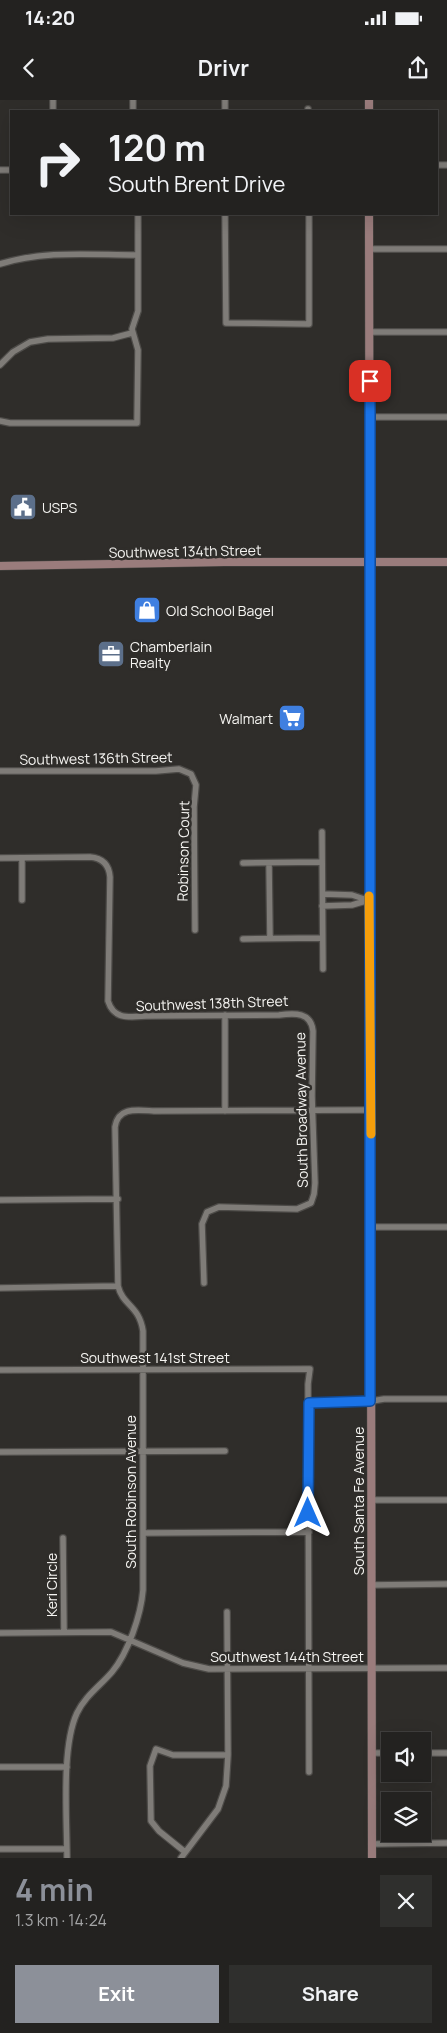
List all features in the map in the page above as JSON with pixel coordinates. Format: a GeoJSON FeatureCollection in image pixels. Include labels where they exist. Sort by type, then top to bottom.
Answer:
{"type":"FeatureCollection","features":[{"type":"Feature","properties":{"kind":"main road","name":"South Santa Fe Avenue"},"geometry":{"type":"LineString","coordinates":[[369,215],[372,1858]]}},
{"type":"Feature","properties":{"kind":"main road","name":"Southwest 134th Street"},"geometry":{"type":"LineString","coordinates":[[0,566],[447,562]]}},
{"type":"Feature","properties":{"kind":"street"},"geometry":{"type":"LineString","coordinates":[[0,420],[10,423],[137,423],[138,350],[132,333],[138,311],[138,215]]}},
{"type":"Feature","properties":{"kind":"street"},"geometry":{"type":"LineString","coordinates":[[226,215],[226,324],[309,324],[310,215]]}},
{"type":"Feature","properties":{"kind":"street"},"geometry":{"type":"LineString","coordinates":[[369,248],[447,249]]}},
{"type":"Feature","properties":{"kind":"street"},"geometry":{"type":"LineString","coordinates":[[0,264],[23,257],[42,255],[137,254]]}},
{"type":"Feature","properties":{"kind":"street"},"geometry":{"type":"LineString","coordinates":[[370,332],[447,332]]}},
{"type":"Feature","properties":{"kind":"street"},"geometry":{"type":"LineString","coordinates":[[0,365],[13,352],[30,342],[48,339],[112,338],[132,333]]}},
{"type":"Feature","properties":{"kind":"street"},"geometry":{"type":"LineString","coordinates":[[370,417],[447,417]]}},
{"type":"Feature","properties":{"kind":"street","name":"Southwest 136th Street"},"geometry":{"type":"LineString","coordinates":[[0,771],[156,771],[179,769],[191,774]]}},
{"type":"Feature","properties":{"kind":"street","name":"Robinson Court"},"geometry":{"type":"LineString","coordinates":[[191,774],[196,785],[194,807],[195,930]]}},
{"type":"Feature","properties":{"kind":"street"},"geometry":{"type":"LineString","coordinates":[[322,832],[322,969]]}},
{"type":"Feature","properties":{"kind":"street"},"geometry":{"type":"LineString","coordinates":[[0,858],[22,858],[22,900]]}},
{"type":"Feature","properties":{"kind":"street","name":"Southwest 138th Street"},"geometry":{"type":"LineString","coordinates":[[22,858],[97,858],[105,863],[110,871],[108,1000],[116,1014],[129,1018],[146,1016],[279,1015],[294,1013],[308,1018]]}},
{"type":"Feature","properties":{"kind":"street"},"geometry":{"type":"LineString","coordinates":[[243,863],[322,862]]}},
{"type":"Feature","properties":{"kind":"street"},"geometry":{"type":"LineString","coordinates":[[269,863],[270,938]]}},
{"type":"Feature","properties":{"kind":"street"},"geometry":{"type":"LineString","coordinates":[[323,894],[352,895],[369,900]]}},
{"type":"Feature","properties":{"kind":"street"},"geometry":{"type":"LineString","coordinates":[[322,906],[352,905],[369,900]]}},
{"type":"Feature","properties":{"kind":"street"},"geometry":{"type":"LineString","coordinates":[[243,939],[322,938]]}},
{"type":"Feature","properties":{"kind":"street"},"geometry":{"type":"LineString","coordinates":[[225,1015],[225,1110]]}},
{"type":"Feature","properties":{"kind":"street","name":"South Broadway Avenue"},"geometry":{"type":"LineString","coordinates":[[204,1283],[202,1224],[207,1212],[219,1207],[297,1209],[311,1203],[315,1189],[313,1031],[308,1018]]}},
{"type":"Feature","properties":{"kind":"street"},"geometry":{"type":"LineString","coordinates":[[0,1288],[118,1286],[118,1199],[115,1127],[120,1114],[128,1110],[371,1110]]}},
{"type":"Feature","properties":{"kind":"street"},"geometry":{"type":"LineString","coordinates":[[0,1200],[118,1199]]}},
{"type":"Feature","properties":{"kind":"street"},"geometry":{"type":"LineString","coordinates":[[371,1228],[447,1227]]}},
{"type":"Feature","properties":{"kind":"street","name":"South Robinson Avenue"},"geometry":{"type":"LineString","coordinates":[[67,1858],[67,1767],[70,1733],[77,1713],[87,1698],[122,1657],[139,1614],[142,1597],[143,1331],[140,1317],[120,1293],[118,1286]]}},
{"type":"Feature","properties":{"kind":"street","name":"Southwest 141st Street"},"geometry":{"type":"LineString","coordinates":[[0,1370],[310,1369],[309,1403]]}},
{"type":"Feature","properties":{"kind":"street"},"geometry":{"type":"LineString","coordinates":[[309,1772],[309,1403],[384,1399],[447,1399]]}},
{"type":"Feature","properties":{"kind":"street"},"geometry":{"type":"LineString","coordinates":[[0,1452],[225,1451]]}},
{"type":"Feature","properties":{"kind":"street"},"geometry":{"type":"LineString","coordinates":[[371,1500],[447,1500]]}},
{"type":"Feature","properties":{"kind":"street"},"geometry":{"type":"LineString","coordinates":[[143,1532],[308,1532]]}},
{"type":"Feature","properties":{"kind":"street","name":"Keri Circle"},"geometry":{"type":"LineString","coordinates":[[63,1538],[64,1632]]}},
{"type":"Feature","properties":{"kind":"street"},"geometry":{"type":"LineString","coordinates":[[371,1584],[447,1584]]}},
{"type":"Feature","properties":{"kind":"street"},"geometry":{"type":"LineString","coordinates":[[181,1858],[222,1801],[226,1786],[228,1755],[227,1612]]}},
{"type":"Feature","properties":{"kind":"street","name":"Southwest 144th Street"},"geometry":{"type":"LineString","coordinates":[[0,1633],[110,1632],[190,1666],[208,1669],[447,1668]]}},
{"type":"Feature","properties":{"kind":"street"},"geometry":{"type":"LineString","coordinates":[[185,1852],[159,1831],[151,1821],[150,1766],[156,1749],[173,1755],[228,1755]]}},
{"type":"Feature","properties":{"kind":"street"},"geometry":{"type":"LineString","coordinates":[[372,1753],[381,1753]]}},
{"type":"Feature","properties":{"kind":"street"},"geometry":{"type":"LineString","coordinates":[[431,1753],[447,1753]]}},
{"type":"Feature","properties":{"kind":"street"},"geometry":{"type":"LineString","coordinates":[[0,1767],[67,1767]]}},
{"type":"Feature","properties":{"kind":"street"},"geometry":{"type":"LineString","coordinates":[[372,1844],[447,1843]]}},
{"type":"Feature","properties":{"kind":"street"},"geometry":{"type":"LineString","coordinates":[[0,1849],[67,1849]]}},
{"type":"Feature","properties":{"kind":"slow traffic"},"geometry":{"type":"LineString","coordinates":[[369,896],[371,1134]]}},
{"type":"Feature","properties":{"kind":"place","name":"USPS"},"geometry":{"type":"Point","coordinates":[23,507]}},
{"type":"Feature","properties":{"kind":"place","name":"Old School Bagel"},"geometry":{"type":"Point","coordinates":[147,610]}},
{"type":"Feature","properties":{"kind":"place","name":"Chamberlain Realty"},"geometry":{"type":"Point","coordinates":[111,654]}},
{"type":"Feature","properties":{"kind":"place","name":"Walmart"},"geometry":{"type":"Point","coordinates":[292,718]}},
{"type":"Feature","properties":{"kind":"route"},"geometry":{"type":"LineString","coordinates":[[308,1513],[309,1403],[360,1403],[370,1401],[370,381]]}}]}
